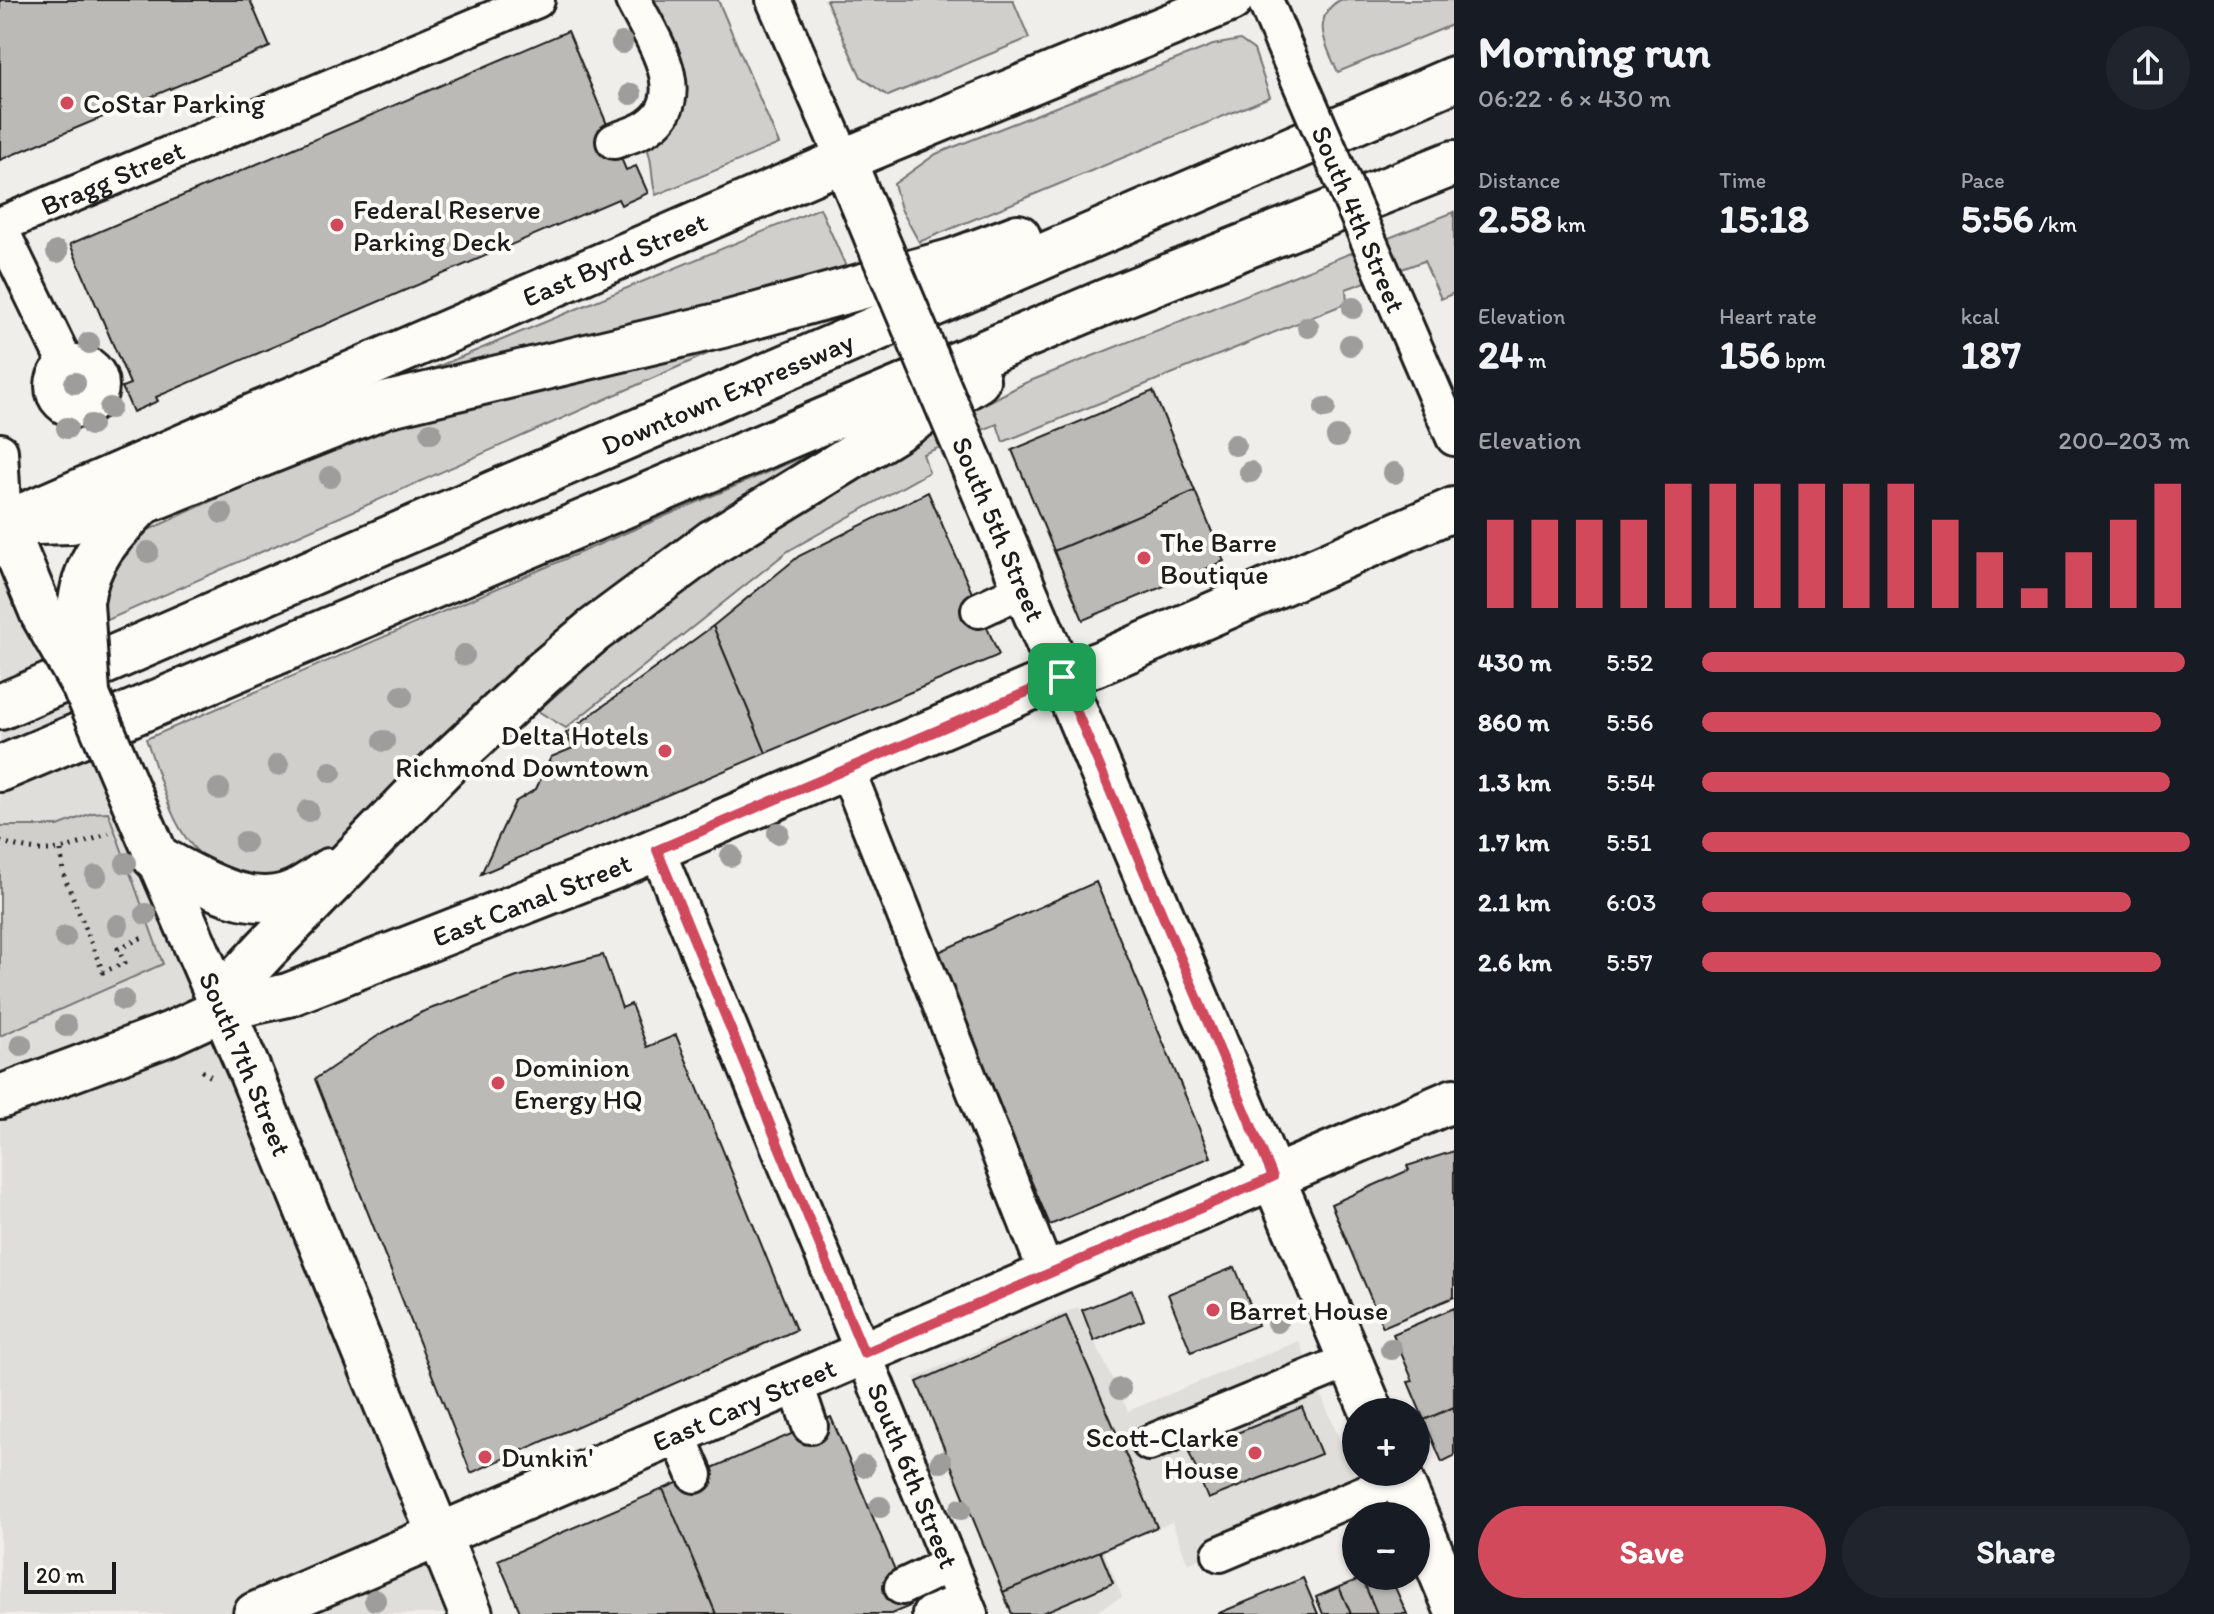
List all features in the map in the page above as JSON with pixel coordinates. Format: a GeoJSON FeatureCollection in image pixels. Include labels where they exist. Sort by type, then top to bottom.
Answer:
{"type":"FeatureCollection","features":[{"type":"Feature","properties":{"kind":"highway","name":"Downtown Expressway"},"geometry":{"type":"LineString","coordinates":[[0,707],[1454,79]]}},
{"type":"Feature","properties":{"kind":"highway"},"geometry":{"type":"LineString","coordinates":[[0,769],[1105,302],[1454,163]]}},
{"type":"Feature","properties":{"kind":"highway"},"geometry":{"type":"LineString","coordinates":[[1,521],[71,521],[142,502],[385,405],[722,325],[954,261],[1066,220],[1133,218]]}},
{"type":"Feature","properties":{"kind":"highway"},"geometry":{"type":"LineString","coordinates":[[223,1009],[243,974],[374,838],[542,674],[713,542],[1105,302]]}},
{"type":"Feature","properties":{"kind":"highway"},"geometry":{"type":"LineString","coordinates":[[87,693],[62,609],[83,582],[98,549],[142,502]]}},
{"type":"Feature","properties":{"kind":"highway"},"geometry":{"type":"LineString","coordinates":[[155,857],[220,889],[257,898],[278,898],[302,889],[374,838]]}},
{"type":"Feature","properties":{"kind":"main road","name":"East Byrd Street"},"geometry":{"type":"LineString","coordinates":[[1,521],[844,160],[1231,0]]}},
{"type":"Feature","properties":{"kind":"main road","name":"South 5th Street"},"geometry":{"type":"LineString","coordinates":[[844,160],[1366,1398]]}},
{"type":"Feature","properties":{"kind":"main road","name":"East Canal Street"},"geometry":{"type":"LineString","coordinates":[[0,1097],[169,1034],[223,1009],[288,995],[657,850],[1454,509]]}},
{"type":"Feature","properties":{"kind":"main road"},"geometry":{"type":"LineString","coordinates":[[1,521],[62,609]]}},
{"type":"Feature","properties":{"kind":"main road","name":"South 7th Street"},"geometry":{"type":"LineString","coordinates":[[87,693],[121,816],[155,857],[223,1009],[471,1614]]}},
{"type":"Feature","properties":{"kind":"main road","name":"East Cary Street"},"geometry":{"type":"LineString","coordinates":[[255,1614],[316,1602],[438,1535],[1454,1100]]}},
{"type":"Feature","properties":{"kind":"main road"},"geometry":{"type":"LineString","coordinates":[[1404,1486],[1454,1605]]}},
{"type":"Feature","properties":{"kind":"street","name":"Bragg Street"},"geometry":{"type":"LineString","coordinates":[[0,226],[537,0]]}},
{"type":"Feature","properties":{"kind":"street"},"geometry":{"type":"LineString","coordinates":[[614,141],[649,127],[665,107],[670,91],[669,74],[633,0]]}},
{"type":"Feature","properties":{"kind":"street","name":"South 5th Street"},"geometry":{"type":"LineString","coordinates":[[774,0],[844,160]]}},
{"type":"Feature","properties":{"kind":"street","name":"South 4th Street"},"geometry":{"type":"LineString","coordinates":[[1265,0],[1454,438]]}},
{"type":"Feature","properties":{"kind":"street"},"geometry":{"type":"LineString","coordinates":[[0,226],[66,364]]}},
{"type":"Feature","properties":{"kind":"street"},"geometry":{"type":"LineString","coordinates":[[0,451],[1,521]]}},
{"type":"Feature","properties":{"kind":"street"},"geometry":{"type":"LineString","coordinates":[[979,610],[1024,589]]}},
{"type":"Feature","properties":{"kind":"street"},"geometry":{"type":"LineString","coordinates":[[846,767],[1047,1274]]}},
{"type":"Feature","properties":{"kind":"street","name":"South 6th Street"},"geometry":{"type":"LineString","coordinates":[[657,850],[967,1607]]}},
{"type":"Feature","properties":{"kind":"street"},"geometry":{"type":"LineString","coordinates":[[1149,1443],[1351,1360]]}},
{"type":"Feature","properties":{"kind":"street"},"geometry":{"type":"LineString","coordinates":[[795,1382],[810,1426]]}},
{"type":"Feature","properties":{"kind":"street"},"geometry":{"type":"LineString","coordinates":[[677,1433],[695,1475]]}},
{"type":"Feature","properties":{"kind":"street"},"geometry":{"type":"LineString","coordinates":[[1220,1554],[1374,1486]]}},
{"type":"Feature","properties":{"kind":"street"},"geometry":{"type":"LineString","coordinates":[[902,1587],[950,1564]]}},
{"type":"Feature","properties":{"kind":"street"},"geometry":{"type":"LineString","coordinates":[[930,1614],[967,1607]]}},
{"type":"Feature","properties":{"kind":"path"},"geometry":{"type":"LineString","coordinates":[[0,841],[39,851],[61,851],[121,816]]}},
{"type":"Feature","properties":{"kind":"path"},"geometry":{"type":"LineString","coordinates":[[61,851],[63,873],[103,972],[125,963],[118,949],[145,936]]}},
{"type":"Feature","properties":{"kind":"shaded area"},"geometry":{"type":"Polygon","coordinates":[[[651,0],[718,0],[779,144],[656,195],[647,148],[667,132],[679,115],[684,97],[678,60],[651,0]]]}},
{"type":"Feature","properties":{"kind":"shaded area"},"geometry":{"type":"Polygon","coordinates":[[[826,0],[1013,0],[1029,38],[888,96],[861,77],[826,0]]]}},
{"type":"Feature","properties":{"kind":"shaded area"},"geometry":{"type":"Polygon","coordinates":[[[1340,0],[1454,0],[1454,24],[1338,72],[1326,44],[1323,24],[1325,15],[1340,0]]]}},
{"type":"Feature","properties":{"kind":"shaded area"},"geometry":{"type":"Polygon","coordinates":[[[1240,40],[1254,50],[1270,97],[919,242],[901,209],[894,184],[936,154],[1213,45],[1240,40]]]}},
{"type":"Feature","properties":{"kind":"shaded area"},"geometry":{"type":"Polygon","coordinates":[[[820,208],[848,271],[763,295],[522,348],[386,388],[820,208]]]}},
{"type":"Feature","properties":{"kind":"shaded area"},"geometry":{"type":"Polygon","coordinates":[[[1454,212],[1454,293],[1441,299],[1424,261],[1346,289],[1347,303],[1003,442],[997,424],[923,454],[929,472],[788,551],[566,728],[538,711],[659,604],[854,472],[1025,383],[1454,212]]]}},
{"type":"Feature","properties":{"kind":"shaded area"},"geometry":{"type":"Polygon","coordinates":[[[759,331],[101,623],[105,575],[142,533],[378,424],[759,331]]]}},
{"type":"Feature","properties":{"kind":"shaded area"},"geometry":{"type":"Polygon","coordinates":[[[868,429],[337,851],[266,882],[210,861],[192,846],[183,833],[168,802],[146,739],[868,429]]]}},
{"type":"Feature","properties":{"kind":"shaded area"},"geometry":{"type":"Polygon","coordinates":[[[0,546],[464,1614],[0,1614],[0,546]]]}},
{"type":"Feature","properties":{"kind":"shaded area"},"geometry":{"type":"Polygon","coordinates":[[[108,812],[163,964],[0,1036],[0,826],[58,826],[92,813],[108,812]]]}},
{"type":"Feature","properties":{"kind":"shaded area"},"geometry":{"type":"Polygon","coordinates":[[[1078,1307],[1128,1411],[1299,1341],[1342,1446],[1342,1486],[1359,1486],[1361,1492],[1188,1564],[1172,1522],[1104,1552],[1122,1597],[1091,1614],[1010,1614],[914,1378],[1078,1307]]]}},
{"type":"Feature","properties":{"kind":"building","name":"CoStar Parking"},"geometry":{"type":"Polygon","coordinates":[[[0,0],[250,0],[270,47],[0,160],[0,0]]]}},
{"type":"Feature","properties":{"kind":"building","name":"Federal Reserve Parking Deck"},"geometry":{"type":"Polygon","coordinates":[[[568,31],[626,170],[636,166],[648,193],[621,205],[618,199],[156,397],[158,401],[133,412],[122,387],[130,384],[70,244],[568,31]]]}},
{"type":"Feature","properties":{"kind":"building"},"geometry":{"type":"Polygon","coordinates":[[[1153,391],[1195,491],[1054,551],[1012,450],[1153,391]]]}},
{"type":"Feature","properties":{"kind":"building"},"geometry":{"type":"Polygon","coordinates":[[[1195,491],[1224,561],[1083,620],[1054,551],[1195,491]]]}},
{"type":"Feature","properties":{"kind":"building"},"geometry":{"type":"Polygon","coordinates":[[[928,492],[999,655],[766,753],[713,626],[799,556],[928,492]]]}},
{"type":"Feature","properties":{"kind":"building","name":"Delta Hotels Richmond Downtown"},"geometry":{"type":"Polygon","coordinates":[[[713,626],[766,753],[481,874],[515,802],[536,789],[551,757],[573,748],[566,733],[713,626]]]}},
{"type":"Feature","properties":{"kind":"building"},"geometry":{"type":"Polygon","coordinates":[[[1096,882],[1211,1157],[1050,1225],[934,954],[1096,882]]]}},
{"type":"Feature","properties":{"kind":"building"},"geometry":{"type":"Polygon","coordinates":[[[603,955],[622,1008],[631,1004],[647,1047],[676,1035],[796,1330],[471,1473],[315,1079],[379,1035],[422,1012],[517,977],[603,955]]]}},
{"type":"Feature","properties":{"kind":"building"},"geometry":{"type":"Polygon","coordinates":[[[1454,1151],[1454,1297],[1383,1327],[1331,1204],[1409,1170],[1407,1166],[1454,1151]]]}},
{"type":"Feature","properties":{"kind":"building","name":"Barret House"},"geometry":{"type":"Polygon","coordinates":[[[1235,1267],[1258,1325],[1191,1352],[1168,1294],[1235,1267]]]}},
{"type":"Feature","properties":{"kind":"building"},"geometry":{"type":"Polygon","coordinates":[[[1132,1290],[1144,1320],[1094,1341],[1082,1310],[1132,1290]]]}},
{"type":"Feature","properties":{"kind":"building"},"geometry":{"type":"Polygon","coordinates":[[[1454,1308],[1454,1407],[1430,1417],[1430,1398],[1415,1398],[1408,1382],[1413,1381],[1393,1334],[1454,1308]]]}},
{"type":"Feature","properties":{"kind":"building"},"geometry":{"type":"Polygon","coordinates":[[[1066,1316],[1157,1527],[1003,1592],[917,1382],[1066,1316]]]}},
{"type":"Feature","properties":{"kind":"building","name":"Scott-Clarke House"},"geometry":{"type":"Polygon","coordinates":[[[1302,1407],[1321,1454],[1208,1499],[1189,1452],[1302,1407]]]}},
{"type":"Feature","properties":{"kind":"building"},"geometry":{"type":"Polygon","coordinates":[[[1454,1407],[1454,1456],[1442,1462],[1430,1434],[1430,1417],[1454,1407]]]}},
{"type":"Feature","properties":{"kind":"building"},"geometry":{"type":"Polygon","coordinates":[[[831,1417],[910,1606],[891,1614],[716,1614],[663,1489],[831,1417]]]}},
{"type":"Feature","properties":{"kind":"building"},"geometry":{"type":"Polygon","coordinates":[[[663,1489],[716,1614],[521,1614],[498,1560],[663,1489]]]}},
{"type":"Feature","properties":{"kind":"building"},"geometry":{"type":"Polygon","coordinates":[[[1100,1551],[1113,1583],[1040,1614],[1012,1614],[1003,1592],[1100,1551]]]}},
{"type":"Feature","properties":{"kind":"building"},"geometry":{"type":"Polygon","coordinates":[[[1303,1578],[1318,1614],[1217,1614],[1303,1578]]]}},
{"type":"Feature","properties":{"kind":"building"},"geometry":{"type":"Polygon","coordinates":[[[1342,1586],[1342,1590],[1367,1590],[1377,1614],[1351,1614],[1339,1587],[1342,1586]]]}},
{"type":"Feature","properties":{"kind":"building"},"geometry":{"type":"Polygon","coordinates":[[[1339,1587],[1351,1614],[1323,1614],[1316,1597],[1339,1587]]]}},
{"type":"Feature","properties":{"kind":"building"},"geometry":{"type":"Polygon","coordinates":[[[1367,1590],[1396,1590],[1407,1614],[1377,1614],[1367,1590]]]}},
{"type":"Feature","properties":{"kind":"place","name":"CoStar Parking"},"geometry":{"type":"Point","coordinates":[67,103]}},
{"type":"Feature","properties":{"kind":"place","name":"Federal Reserve Parking Deck"},"geometry":{"type":"Point","coordinates":[337,225]}},
{"type":"Feature","properties":{"kind":"place","name":"The Barre Boutique"},"geometry":{"type":"Point","coordinates":[1144,558]}},
{"type":"Feature","properties":{"kind":"place","name":"Delta Hotels Richmond Downtown"},"geometry":{"type":"Point","coordinates":[665,751]}},
{"type":"Feature","properties":{"kind":"place","name":"Dominion Energy HQ"},"geometry":{"type":"Point","coordinates":[498,1083]}},
{"type":"Feature","properties":{"kind":"place","name":"Barret House"},"geometry":{"type":"Point","coordinates":[1213,1310]}},
{"type":"Feature","properties":{"kind":"place","name":"Scott-Clarke House"},"geometry":{"type":"Point","coordinates":[1255,1453]}},
{"type":"Feature","properties":{"kind":"place","name":"Dunkin'"},"geometry":{"type":"Point","coordinates":[485,1457]}},
{"type":"Feature","properties":{"kind":"route"},"geometry":{"type":"LineString","coordinates":[[1062,677],[1273,1177],[864,1353],[657,850],[1062,677]]}}]}
